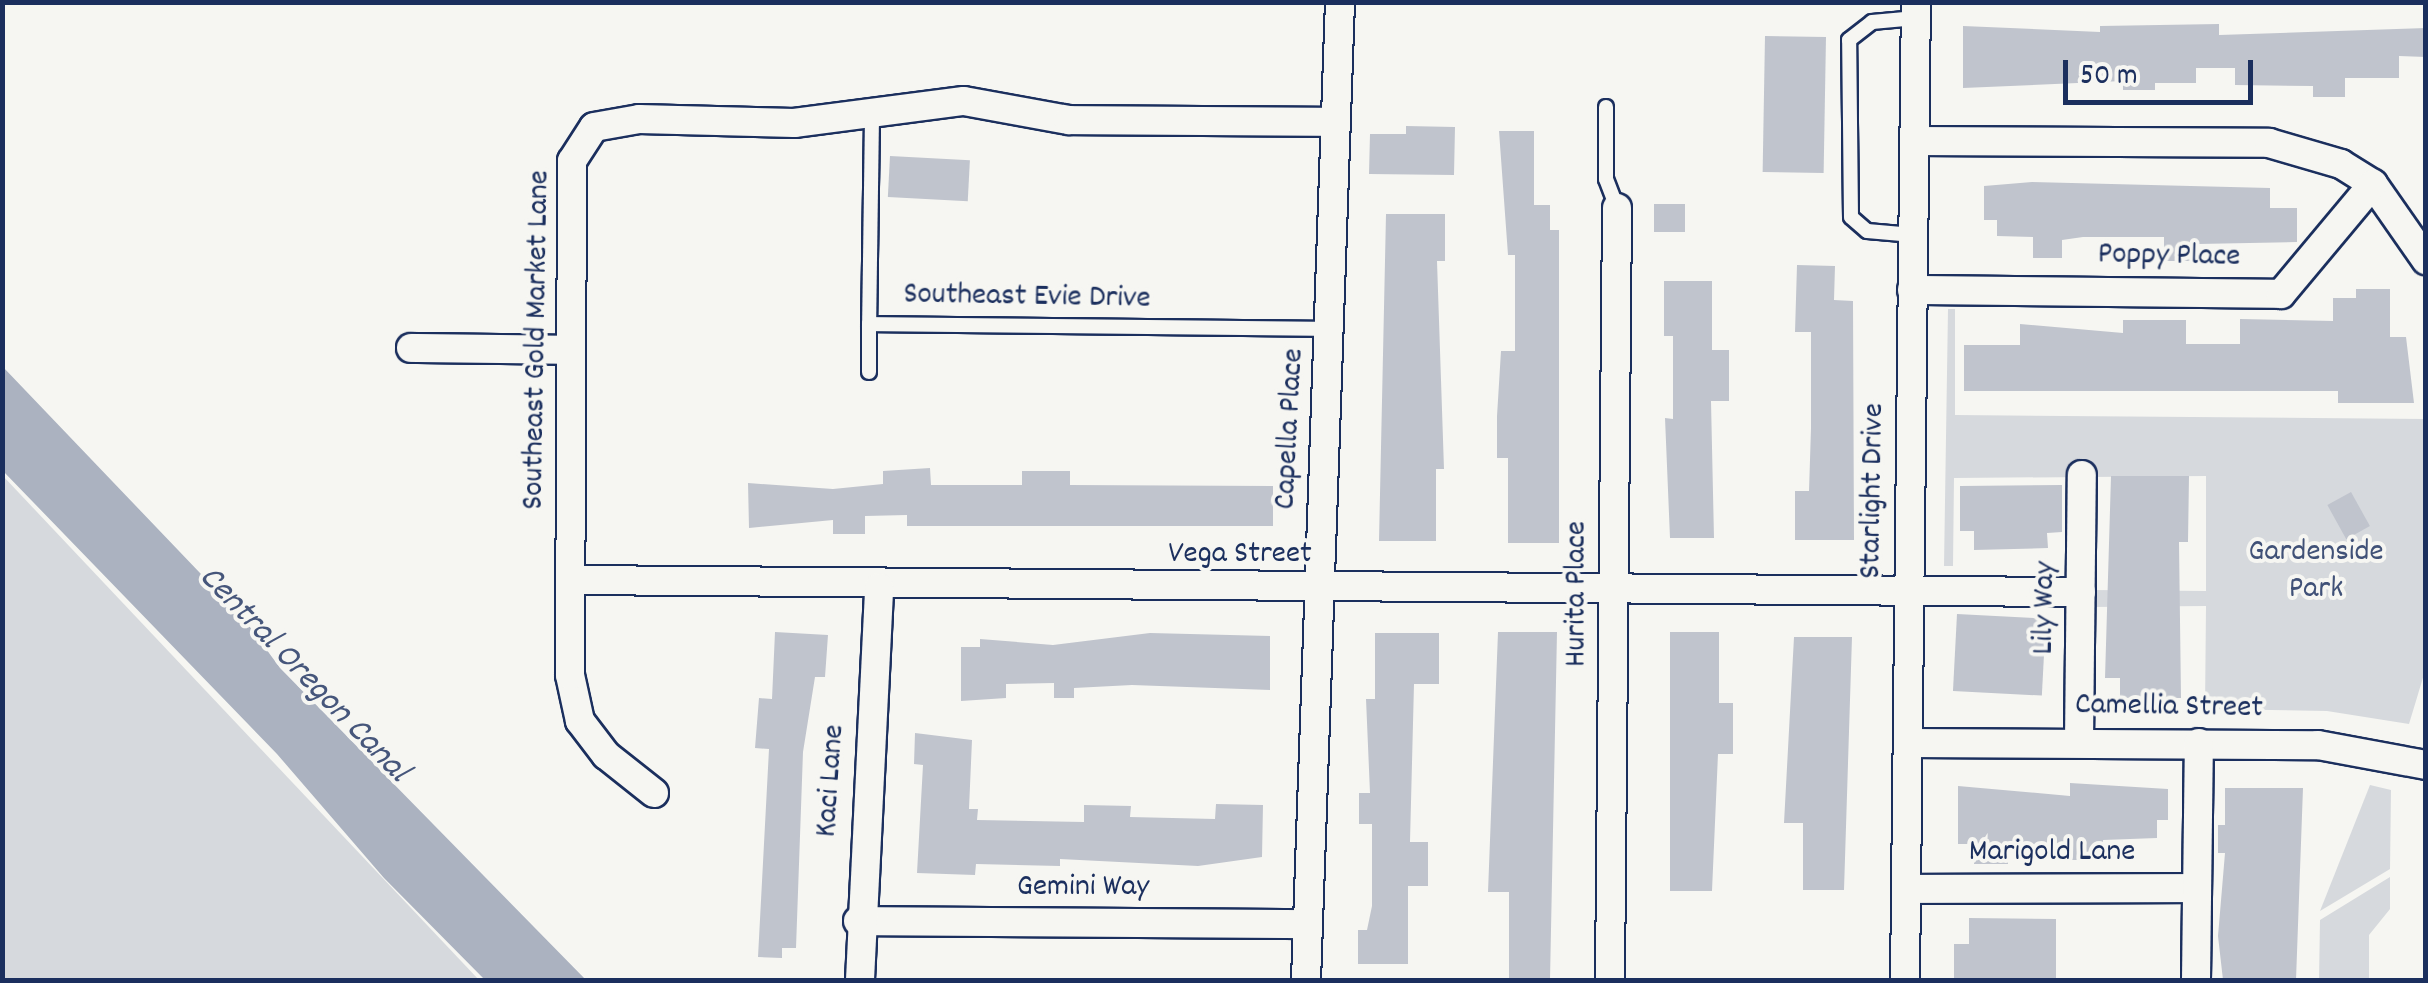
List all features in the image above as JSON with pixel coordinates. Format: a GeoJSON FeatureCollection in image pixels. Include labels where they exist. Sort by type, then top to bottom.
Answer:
{"type":"FeatureCollection","features":[{"type":"Feature","properties":{"kind":"street","name":"Capella Place"},"geometry":{"type":"LineString","coordinates":[[1306,980],[1316,590],[1332,328],[1340,2]]}},
{"type":"Feature","properties":{"kind":"street","name":"Starlight Drive"},"geometry":{"type":"LineString","coordinates":[[1905,980],[1910,743],[1906,594],[1916,10]]}},
{"type":"Feature","properties":{"kind":"street","name":"Southeast Gold Market Lane"},"geometry":{"type":"LineString","coordinates":[[654,793],[606,755],[580,721],[570,674],[568,350],[572,161],[594,127],[639,119],[872,117],[964,100],[1070,120],[1336,122]]}},
{"type":"Feature","properties":{"kind":"street"},"geometry":{"type":"LineString","coordinates":[[1915,141],[2269,143],[2341,164],[2374,184],[2426,260]]}},
{"type":"Feature","properties":{"kind":"street","name":"Poppy Place"},"geometry":{"type":"LineString","coordinates":[[1912,290],[2282,294],[2374,184]]}},
{"type":"Feature","properties":{"kind":"street","name":"Hurita Place"},"geometry":{"type":"LineString","coordinates":[[1610,980],[1616,208]]}},
{"type":"Feature","properties":{"kind":"street"},"geometry":{"type":"LineString","coordinates":[[411,348],[568,350]]}},
{"type":"Feature","properties":{"kind":"street","name":"Lily Way"},"geometry":{"type":"LineString","coordinates":[[2079,742],[2082,475]]}},
{"type":"Feature","properties":{"kind":"street","name":"Vega Street"},"geometry":{"type":"LineString","coordinates":[[572,580],[1316,590],[2080,592]]}},
{"type":"Feature","properties":{"kind":"street","name":"Kaci Lane"},"geometry":{"type":"LineString","coordinates":[[860,980],[858,921],[879,586]]}},
{"type":"Feature","properties":{"kind":"street","name":"Camellia Street"},"geometry":{"type":"LineString","coordinates":[[1910,743],[2318,745],[2426,765]]}},
{"type":"Feature","properties":{"kind":"street"},"geometry":{"type":"LineString","coordinates":[[2196,980],[2199,743]]}},
{"type":"Feature","properties":{"kind":"street","name":"Marigold Lane"},"geometry":{"type":"LineString","coordinates":[[1907,888],[2196,888]]}},
{"type":"Feature","properties":{"kind":"street","name":"Gemini Way"},"geometry":{"type":"LineString","coordinates":[[858,921],[1307,924]]}},
{"type":"Feature","properties":{"kind":"lane"},"geometry":{"type":"LineString","coordinates":[[1913,235],[1868,231],[1850,217],[1849,40],[1872,22],[1916,10]]}},
{"type":"Feature","properties":{"kind":"lane"},"geometry":{"type":"LineString","coordinates":[[1606,107],[1606,180],[1616,208]]}},
{"type":"Feature","properties":{"kind":"lane","name":"Southeast Evie Drive"},"geometry":{"type":"LineString","coordinates":[[872,117],[870,324],[1332,328]]}},
{"type":"Feature","properties":{"kind":"lane"},"geometry":{"type":"LineString","coordinates":[[869,372],[870,324]]}},
{"type":"Feature","properties":{"kind":"green space","name":"Gardenside Park"},"geometry":{"type":"Polygon","coordinates":[[[1948,309],[1955,309],[1955,415],[2425,419],[2425,671],[2409,724],[2327,711],[2205,709],[2206,606],[2092,607],[2092,590],[2206,591],[2206,476],[1954,478],[1953,566],[1944,566],[1948,309]]]}},
{"type":"Feature","properties":{"kind":"green space"},"geometry":{"type":"Polygon","coordinates":[[[3,476],[479,980],[3,980],[3,476]]]}},
{"type":"Feature","properties":{"kind":"green space"},"geometry":{"type":"Polygon","coordinates":[[[2370,785],[2391,790],[2390,869],[2320,911],[2370,785]]]}},
{"type":"Feature","properties":{"kind":"green space"},"geometry":{"type":"Polygon","coordinates":[[[2390,877],[2390,909],[2369,935],[2369,980],[2319,980],[2320,920],[2390,877]]]}},
{"type":"Feature","properties":{"kind":"shaded area"},"geometry":{"type":"Polygon","coordinates":[[[3,367],[244,619],[280,668],[586,980],[485,980],[384,878],[277,754],[3,471],[3,367]]]}},
{"type":"Feature","properties":{"kind":"building"},"geometry":{"type":"Polygon","coordinates":[[[2219,24],[2219,35],[2426,28],[2426,57],[2399,56],[2399,78],[2345,78],[2345,97],[2313,97],[2313,86],[2235,85],[2235,68],[2196,68],[2196,83],[2155,83],[2155,90],[2123,90],[2123,81],[1963,88],[1963,26],[2100,32],[2100,26],[2219,24]]]}},
{"type":"Feature","properties":{"kind":"building"},"geometry":{"type":"Polygon","coordinates":[[[1765,36],[1826,37],[1824,173],[1763,172],[1765,36]]]}},
{"type":"Feature","properties":{"kind":"building"},"geometry":{"type":"Polygon","coordinates":[[[1406,126],[1455,127],[1454,175],[1369,174],[1370,134],[1406,134],[1406,126]]]}},
{"type":"Feature","properties":{"kind":"building"},"geometry":{"type":"Polygon","coordinates":[[[1499,131],[1534,131],[1534,205],[1550,205],[1550,230],[1559,230],[1559,543],[1508,543],[1508,458],[1497,458],[1497,416],[1501,351],[1515,351],[1515,255],[1508,255],[1499,131]]]}},
{"type":"Feature","properties":{"kind":"building"},"geometry":{"type":"Polygon","coordinates":[[[890,156],[970,160],[968,201],[888,197],[890,156]]]}},
{"type":"Feature","properties":{"kind":"building"},"geometry":{"type":"Polygon","coordinates":[[[2032,182],[2270,188],[2270,208],[2297,208],[2297,242],[2198,244],[2198,261],[2164,261],[2164,237],[2083,237],[2062,240],[2062,258],[2033,258],[2033,237],[1997,236],[1997,220],[1984,220],[1984,186],[2032,182]]]}},
{"type":"Feature","properties":{"kind":"building"},"geometry":{"type":"Polygon","coordinates":[[[1654,204],[1685,204],[1685,232],[1654,232],[1654,204]]]}},
{"type":"Feature","properties":{"kind":"building"},"geometry":{"type":"Polygon","coordinates":[[[1386,214],[1445,214],[1445,261],[1437,261],[1444,469],[1436,469],[1436,541],[1379,541],[1386,214]]]}},
{"type":"Feature","properties":{"kind":"building"},"geometry":{"type":"Polygon","coordinates":[[[1797,265],[1835,266],[1834,300],[1853,301],[1854,540],[1795,540],[1795,491],[1809,491],[1811,428],[1811,332],[1795,332],[1797,265]]]}},
{"type":"Feature","properties":{"kind":"building"},"geometry":{"type":"Polygon","coordinates":[[[1664,281],[1712,281],[1712,350],[1729,350],[1729,401],[1711,401],[1714,538],[1670,538],[1665,418],[1673,419],[1673,336],[1664,336],[1664,281]]]}},
{"type":"Feature","properties":{"kind":"building"},"geometry":{"type":"Polygon","coordinates":[[[2356,289],[2390,289],[2390,337],[2406,337],[2414,403],[2338,403],[2338,391],[1964,391],[1964,345],[2020,345],[2020,324],[2123,333],[2123,320],[2186,320],[2186,344],[2240,344],[2240,319],[2333,321],[2333,298],[2356,298],[2356,289]]]}},
{"type":"Feature","properties":{"kind":"building"},"geometry":{"type":"Polygon","coordinates":[[[930,468],[931,485],[1022,485],[1022,471],[1070,471],[1070,485],[1273,486],[1273,526],[907,526],[907,515],[865,516],[865,534],[833,534],[833,520],[749,528],[748,483],[833,489],[883,484],[883,471],[930,468]]]}},
{"type":"Feature","properties":{"kind":"building"},"geometry":{"type":"Polygon","coordinates":[[[2111,476],[2189,476],[2188,542],[2179,542],[2181,698],[2120,698],[2120,678],[2105,678],[2111,476]]]}},
{"type":"Feature","properties":{"kind":"building"},"geometry":{"type":"Polygon","coordinates":[[[2062,485],[2062,532],[2047,533],[2048,548],[1974,550],[1974,531],[1960,531],[1960,486],[2062,485]]]}},
{"type":"Feature","properties":{"kind":"building"},"geometry":{"type":"Polygon","coordinates":[[[2351,492],[2370,526],[2346,539],[2327,505],[2351,492]]]}},
{"type":"Feature","properties":{"kind":"building"},"geometry":{"type":"Polygon","coordinates":[[[1957,614],[2046,619],[2042,696],[1953,691],[1957,614]]]}},
{"type":"Feature","properties":{"kind":"building"},"geometry":{"type":"Polygon","coordinates":[[[775,632],[828,635],[825,677],[815,677],[803,752],[796,948],[782,948],[782,958],[758,957],[769,749],[755,748],[759,698],[772,699],[775,632]]]}},
{"type":"Feature","properties":{"kind":"building"},"geometry":{"type":"Polygon","coordinates":[[[1498,632],[1557,632],[1550,980],[1509,980],[1509,892],[1488,892],[1498,632]]]}},
{"type":"Feature","properties":{"kind":"building"},"geometry":{"type":"Polygon","coordinates":[[[1670,632],[1719,632],[1719,703],[1733,703],[1733,754],[1718,754],[1712,891],[1670,891],[1670,632]]]}},
{"type":"Feature","properties":{"kind":"building"},"geometry":{"type":"Polygon","coordinates":[[[1150,633],[1270,636],[1270,690],[1132,685],[1074,688],[1074,698],[1054,698],[1054,683],[1006,684],[1006,698],[961,701],[961,647],[980,647],[980,639],[1053,645],[1150,633]]]}},
{"type":"Feature","properties":{"kind":"building"},"geometry":{"type":"Polygon","coordinates":[[[1375,633],[1439,633],[1439,684],[1414,684],[1410,842],[1428,842],[1428,886],[1408,886],[1408,964],[1358,964],[1358,930],[1367,930],[1372,906],[1372,824],[1359,824],[1359,793],[1370,793],[1366,699],[1375,699],[1375,633]]]}},
{"type":"Feature","properties":{"kind":"building"},"geometry":{"type":"Polygon","coordinates":[[[1794,637],[1852,637],[1844,890],[1803,890],[1803,823],[1784,823],[1794,637]]]}},
{"type":"Feature","properties":{"kind":"building"},"geometry":{"type":"Polygon","coordinates":[[[915,733],[972,740],[969,809],[978,809],[977,820],[1084,822],[1084,805],[1131,806],[1130,817],[1215,819],[1216,804],[1263,805],[1262,857],[1198,866],[1060,859],[1060,866],[976,864],[975,875],[917,873],[923,765],[914,764],[915,733]]]}},
{"type":"Feature","properties":{"kind":"building"},"geometry":{"type":"Polygon","coordinates":[[[2070,783],[2168,789],[2168,820],[2157,820],[2157,838],[2103,840],[2103,860],[2070,860],[2070,850],[2008,850],[2008,864],[1974,864],[1974,844],[1958,844],[1958,786],[2070,796],[2070,783]]]}},
{"type":"Feature","properties":{"kind":"building"},"geometry":{"type":"Polygon","coordinates":[[[2225,788],[2303,788],[2296,980],[2223,980],[2218,936],[2225,853],[2218,853],[2218,825],[2225,825],[2225,788]]]}},
{"type":"Feature","properties":{"kind":"building"},"geometry":{"type":"Polygon","coordinates":[[[1969,918],[2056,919],[2056,980],[1954,980],[1954,944],[1969,944],[1969,918]]]}},
{"type":"Feature","properties":{"kind":"water label","name":"Central Oregon Canal"},"geometry":{"type":"Point","coordinates":[303,675]}}]}
